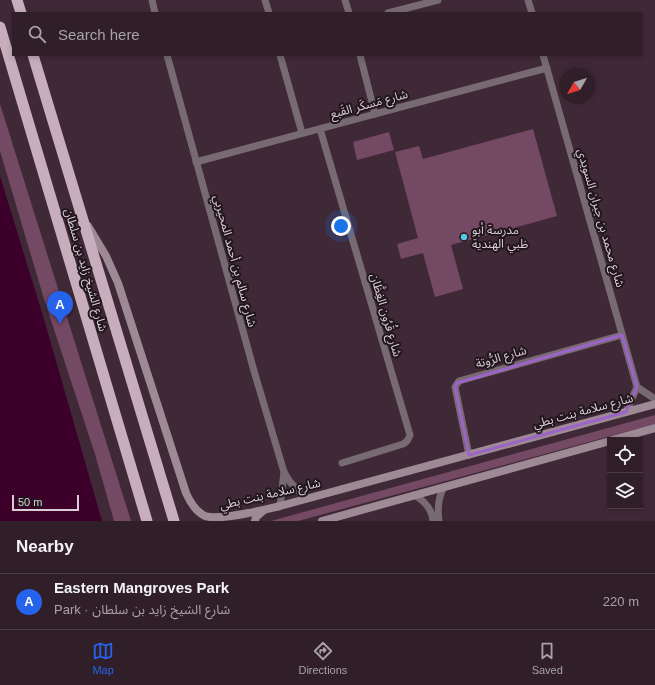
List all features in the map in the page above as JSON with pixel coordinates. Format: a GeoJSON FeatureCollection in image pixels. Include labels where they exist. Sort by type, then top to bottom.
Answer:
{"type":"FeatureCollection","features":[{"type":"Feature","properties":{"kind":"highway"},"geometry":{"type":"LineString","coordinates":[[17,0],[21,12]]}},
{"type":"Feature","properties":{"kind":"highway","name":"شارع الشيخ زايد بن سلطان"},"geometry":{"type":"LineString","coordinates":[[0,27],[146,521]]}},
{"type":"Feature","properties":{"kind":"highway","name":"شارع الشيخ زايد بن سلطان"},"geometry":{"type":"LineString","coordinates":[[34,56],[174,521]]}},
{"type":"Feature","properties":{"kind":"main road","name":"شارع سلامة بنت بطي"},"geometry":{"type":"LineString","coordinates":[[82,218],[106,256],[118,283],[186,493],[191,504],[199,512],[212,519],[238,516],[280,506],[655,404]]}},
{"type":"Feature","properties":{"kind":"main road"},"geometry":{"type":"LineString","coordinates":[[623,437],[654,429]]}},
{"type":"Feature","properties":{"kind":"main road"},"geometry":{"type":"LineString","coordinates":[[322,521],[607,441]]}},
{"type":"Feature","properties":{"kind":"main road"},"geometry":{"type":"LineString","coordinates":[[255,521],[256,517],[264,510]]}},
{"type":"Feature","properties":{"kind":"street"},"geometry":{"type":"LineString","coordinates":[[152,0],[155,12]]}},
{"type":"Feature","properties":{"kind":"street"},"geometry":{"type":"LineString","coordinates":[[265,0],[269,12]]}},
{"type":"Feature","properties":{"kind":"street"},"geometry":{"type":"LineString","coordinates":[[345,0],[348,12]]}},
{"type":"Feature","properties":{"kind":"street"},"geometry":{"type":"LineString","coordinates":[[392,12],[438,0]]}},
{"type":"Feature","properties":{"kind":"street"},"geometry":{"type":"LineString","coordinates":[[528,0],[532,12]]}},
{"type":"Feature","properties":{"kind":"street","name":"شارع سالم بن أحمد المحيربي"},"geometry":{"type":"LineString","coordinates":[[167,56],[254,371],[284,472],[306,499]]}},
{"type":"Feature","properties":{"kind":"street"},"geometry":{"type":"LineString","coordinates":[[280,56],[302,134]]}},
{"type":"Feature","properties":{"kind":"street"},"geometry":{"type":"LineString","coordinates":[[360,56],[375,114]]}},
{"type":"Feature","properties":{"kind":"street","name":"شارع محمد بن جبران السويدي"},"geometry":{"type":"LineString","coordinates":[[543,56],[637,387]]}},
{"type":"Feature","properties":{"kind":"street","name":"شارع مَسكَر القَبع"},"geometry":{"type":"LineString","coordinates":[[196,162],[547,68]]}},
{"type":"Feature","properties":{"kind":"street","name":"شارع قُرُون الغِظَّان"},"geometry":{"type":"LineString","coordinates":[[320,129],[410,435],[406,443],[342,463]]}},
{"type":"Feature","properties":{"kind":"street","name":"شارع الرُّوتة"},"geometry":{"type":"LineString","coordinates":[[469,455],[455,387],[459,381],[622,335]]}},
{"type":"Feature","properties":{"kind":"street"},"geometry":{"type":"LineString","coordinates":[[626,412],[637,387],[655,399]]}},
{"type":"Feature","properties":{"kind":"street","name":"شارع سالم بن أحمد المحيربي"},"geometry":{"type":"LineString","coordinates":[[280,506],[284,472]]}},
{"type":"Feature","properties":{"kind":"street"},"geometry":{"type":"LineString","coordinates":[[439,521],[438,504],[444,487]]}},
{"type":"Feature","properties":{"kind":"street"},"geometry":{"type":"LineString","coordinates":[[414,495],[426,504],[431,512],[433,521]]}},
{"type":"Feature","properties":{"kind":"highlighted area"},"geometry":{"type":"Polygon","coordinates":[[[622,335],[637,387],[626,412],[469,455],[455,387],[457,383],[622,335]]]}},
{"type":"Feature","properties":{"kind":"shaded area"},"geometry":{"type":"Polygon","coordinates":[[[0,104],[131,521],[114,521],[95,454],[44,299],[0,151],[0,104]]]}},
{"type":"Feature","properties":{"kind":"shaded area"},"geometry":{"type":"Polygon","coordinates":[[[533,129],[557,216],[451,245],[463,289],[435,297],[423,253],[401,259],[397,244],[418,238],[395,152],[419,146],[423,159],[533,129]]]}},
{"type":"Feature","properties":{"kind":"shaded area"},"geometry":{"type":"Polygon","coordinates":[[[389,132],[394,150],[357,160],[353,142],[389,132]]]}},
{"type":"Feature","properties":{"kind":"shaded area"},"geometry":{"type":"Polygon","coordinates":[[[0,176],[44,319],[102,521],[0,521],[0,176]]]}},
{"type":"Feature","properties":{"kind":"shaded area"},"geometry":{"type":"Polygon","coordinates":[[[655,415],[655,424],[298,521],[271,521],[655,415]]]}},
{"type":"Feature","properties":{"kind":"place","name":"مدرسة أبو ظبي الهندية"},"geometry":{"type":"Point","coordinates":[464,237]}},
{"type":"Feature","properties":{"kind":"place","name":"Eastern Mangroves Park"},"geometry":{"type":"Point","coordinates":[60,324]}}]}
